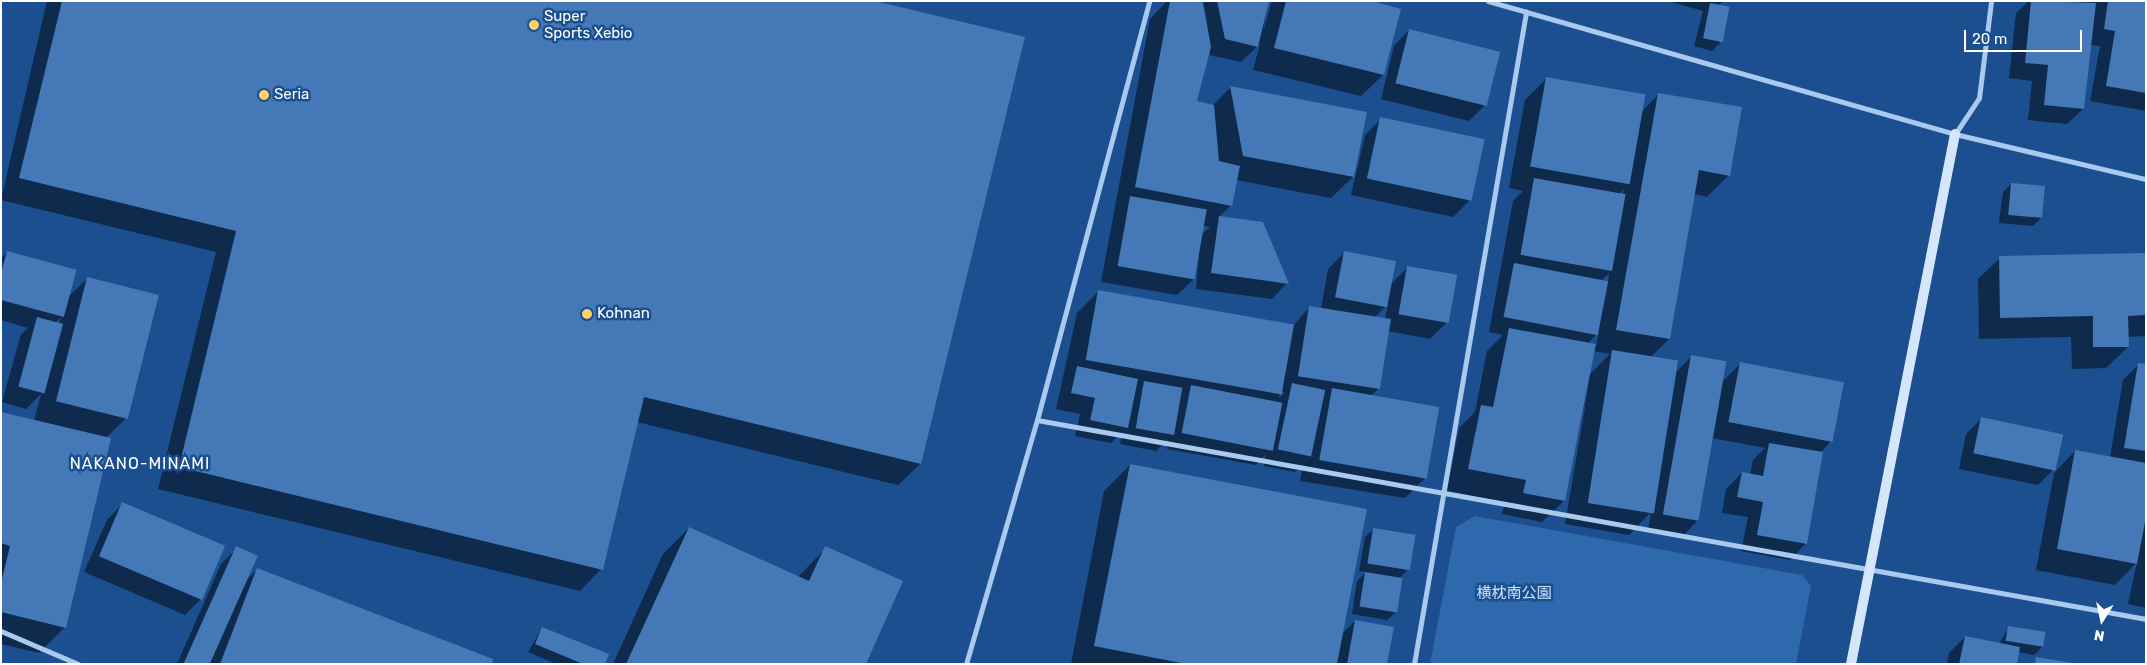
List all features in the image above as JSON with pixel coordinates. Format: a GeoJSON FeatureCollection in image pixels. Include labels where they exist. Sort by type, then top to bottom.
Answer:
{"type":"FeatureCollection","features":[{"type":"Feature","properties":{"kind":"street"},"geometry":{"type":"LineString","coordinates":[[966,664],[1037,420],[1148,1]]}},
{"type":"Feature","properties":{"kind":"street"},"geometry":{"type":"LineString","coordinates":[[1488,1],[1955,134],[2146,179]]}},
{"type":"Feature","properties":{"kind":"street"},"geometry":{"type":"LineString","coordinates":[[1851,664],[1955,134],[1979,98],[1991,1]]}},
{"type":"Feature","properties":{"kind":"street"},"geometry":{"type":"LineString","coordinates":[[1414,664],[1446,490],[1526,12]]}},
{"type":"Feature","properties":{"kind":"street"},"geometry":{"type":"LineString","coordinates":[[1037,420],[1446,490],[2146,619]]}},
{"type":"Feature","properties":{"kind":"street"},"geometry":{"type":"LineString","coordinates":[[1,631],[78,664]]}},
{"type":"Feature","properties":{"kind":"green space","name":"横枕南公園"},"geometry":{"type":"Polygon","coordinates":[[[1475,516],[1802,575],[1811,586],[1796,664],[1430,664],[1456,527],[1475,516]]]}},
{"type":"Feature","properties":{"kind":"building","name":"Kohnan"},"geometry":{"type":"Polygon","coordinates":[[[62,1],[875,1],[1025,37],[921,464],[644,397],[603,570],[179,467],[236,231],[19,178],[62,1]]]}},
{"type":"Feature","properties":{"kind":"building"},"geometry":{"type":"Polygon","coordinates":[[[1170,1],[1203,2],[1211,47],[1197,101],[1214,105],[1219,161],[1240,166],[1232,206],[1135,187],[1170,1]]]}},
{"type":"Feature","properties":{"kind":"building"},"geometry":{"type":"Polygon","coordinates":[[[1217,1],[1269,1],[1258,47],[1225,39],[1217,1]]]}},
{"type":"Feature","properties":{"kind":"building"},"geometry":{"type":"Polygon","coordinates":[[[1286,1],[1372,1],[1401,9],[1384,75],[1274,48],[1286,1]]]}},
{"type":"Feature","properties":{"kind":"building"},"geometry":{"type":"Polygon","coordinates":[[[2031,1],[2096,3],[2084,109],[2044,105],[2048,65],[2025,63],[2031,1]]]}},
{"type":"Feature","properties":{"kind":"building"},"geometry":{"type":"Polygon","coordinates":[[[2108,1],[2146,1],[2146,93],[2106,86],[2115,31],[2104,29],[2108,1]]]}},
{"type":"Feature","properties":{"kind":"building"},"geometry":{"type":"Polygon","coordinates":[[[1710,3],[1730,7],[1723,42],[1703,38],[1710,3]]]}},
{"type":"Feature","properties":{"kind":"building"},"geometry":{"type":"Polygon","coordinates":[[[1409,29],[1500,52],[1487,106],[1395,83],[1409,29]]]}},
{"type":"Feature","properties":{"kind":"building"},"geometry":{"type":"Polygon","coordinates":[[[1546,77],[1645,95],[1630,184],[1530,167],[1546,77]]]}},
{"type":"Feature","properties":{"kind":"building"},"geometry":{"type":"Polygon","coordinates":[[[1230,86],[1367,112],[1354,177],[1243,156],[1230,86]]]}},
{"type":"Feature","properties":{"kind":"building"},"geometry":{"type":"Polygon","coordinates":[[[1658,93],[1742,107],[1730,176],[1699,170],[1670,339],[1616,330],[1658,93]]]}},
{"type":"Feature","properties":{"kind":"building"},"geometry":{"type":"Polygon","coordinates":[[[1380,117],[1485,139],[1472,201],[1367,179],[1380,117]]]}},
{"type":"Feature","properties":{"kind":"building"},"geometry":{"type":"Polygon","coordinates":[[[1534,178],[1626,194],[1612,271],[1520,255],[1534,178]]]}},
{"type":"Feature","properties":{"kind":"building"},"geometry":{"type":"Polygon","coordinates":[[[2011,183],[2045,186],[2042,218],[2008,215],[2011,183]]]}},
{"type":"Feature","properties":{"kind":"building"},"geometry":{"type":"Polygon","coordinates":[[[1130,196],[1207,210],[1194,279],[1118,266],[1130,196]]]}},
{"type":"Feature","properties":{"kind":"building"},"geometry":{"type":"Polygon","coordinates":[[[1219,216],[1263,222],[1289,284],[1211,273],[1219,216]]]}},
{"type":"Feature","properties":{"kind":"building"},"geometry":{"type":"Polygon","coordinates":[[[7,251],[77,270],[64,317],[1,300],[1,273],[7,251]]]}},
{"type":"Feature","properties":{"kind":"building"},"geometry":{"type":"Polygon","coordinates":[[[1344,251],[1396,261],[1387,307],[1335,297],[1344,251]]]}},
{"type":"Feature","properties":{"kind":"building"},"geometry":{"type":"Polygon","coordinates":[[[2146,253],[2146,315],[2128,316],[2129,347],[2093,347],[2093,316],[2000,318],[1999,256],[2146,253]]]}},
{"type":"Feature","properties":{"kind":"building"},"geometry":{"type":"Polygon","coordinates":[[[1514,263],[1608,281],[1598,335],[1504,317],[1514,263]]]}},
{"type":"Feature","properties":{"kind":"building"},"geometry":{"type":"Polygon","coordinates":[[[1407,266],[1457,275],[1449,323],[1398,314],[1407,266]]]}},
{"type":"Feature","properties":{"kind":"building"},"geometry":{"type":"Polygon","coordinates":[[[87,277],[159,295],[128,419],[56,401],[87,277]]]}},
{"type":"Feature","properties":{"kind":"building"},"geometry":{"type":"Polygon","coordinates":[[[1098,290],[1294,325],[1282,394],[1086,360],[1098,290]]]}},
{"type":"Feature","properties":{"kind":"building"},"geometry":{"type":"Polygon","coordinates":[[[1309,306],[1391,319],[1380,389],[1298,376],[1309,306]]]}},
{"type":"Feature","properties":{"kind":"building"},"geometry":{"type":"Polygon","coordinates":[[[37,317],[63,324],[44,394],[18,387],[37,317]]]}},
{"type":"Feature","properties":{"kind":"building"},"geometry":{"type":"Polygon","coordinates":[[[1509,328],[1596,344],[1565,501],[1523,493],[1526,480],[1468,469],[1481,405],[1493,407],[1509,328]]]}},
{"type":"Feature","properties":{"kind":"building"},"geometry":{"type":"Polygon","coordinates":[[[1612,350],[1678,360],[1654,514],[1588,503],[1612,350]]]}},
{"type":"Feature","properties":{"kind":"building"},"geometry":{"type":"Polygon","coordinates":[[[1691,355],[1726,361],[1698,521],[1663,515],[1691,355]]]}},
{"type":"Feature","properties":{"kind":"building"},"geometry":{"type":"Polygon","coordinates":[[[1740,362],[1844,382],[1832,442],[1728,422],[1740,362]]]}},
{"type":"Feature","properties":{"kind":"building"},"geometry":{"type":"Polygon","coordinates":[[[2138,363],[2146,364],[2146,451],[2124,448],[2138,363]]]}},
{"type":"Feature","properties":{"kind":"building"},"geometry":{"type":"Polygon","coordinates":[[[1077,366],[1138,379],[1128,428],[1090,420],[1095,398],[1071,393],[1077,366]]]}},
{"type":"Feature","properties":{"kind":"building"},"geometry":{"type":"Polygon","coordinates":[[[1144,381],[1182,388],[1174,435],[1136,428],[1144,381]]]}},
{"type":"Feature","properties":{"kind":"building"},"geometry":{"type":"Polygon","coordinates":[[[1292,383],[1325,390],[1311,457],[1278,450],[1292,383]]]}},
{"type":"Feature","properties":{"kind":"building"},"geometry":{"type":"Polygon","coordinates":[[[1191,385],[1282,403],[1273,451],[1182,433],[1191,385]]]}},
{"type":"Feature","properties":{"kind":"building"},"geometry":{"type":"Polygon","coordinates":[[[1332,388],[1439,407],[1427,479],[1319,460],[1332,388]]]}},
{"type":"Feature","properties":{"kind":"building"},"geometry":{"type":"Polygon","coordinates":[[[1,412],[111,438],[66,628],[1,612],[1,583],[10,546],[1,543],[1,412]]]}},
{"type":"Feature","properties":{"kind":"building"},"geometry":{"type":"Polygon","coordinates":[[[1981,417],[2063,434],[2055,471],[1973,453],[1981,417]]]}},
{"type":"Feature","properties":{"kind":"building"},"geometry":{"type":"Polygon","coordinates":[[[1769,443],[1823,452],[1807,544],[1757,535],[1763,502],[1737,497],[1742,472],[1763,476],[1769,443]]]}},
{"type":"Feature","properties":{"kind":"building"},"geometry":{"type":"Polygon","coordinates":[[[2075,450],[2146,463],[2146,517],[2137,564],[2057,549],[2075,450]]]}},
{"type":"Feature","properties":{"kind":"building"},"geometry":{"type":"Polygon","coordinates":[[[1130,464],[1367,509],[1337,664],[1186,664],[1094,646],[1130,464]]]}},
{"type":"Feature","properties":{"kind":"building"},"geometry":{"type":"Polygon","coordinates":[[[122,502],[225,546],[202,600],[99,556],[122,502]]]}},
{"type":"Feature","properties":{"kind":"building"},"geometry":{"type":"Polygon","coordinates":[[[689,527],[809,581],[825,546],[903,581],[866,664],[626,664],[689,527]]]}},
{"type":"Feature","properties":{"kind":"building"},"geometry":{"type":"Polygon","coordinates":[[[1373,528],[1415,535],[1410,570],[1367,564],[1373,528]]]}},
{"type":"Feature","properties":{"kind":"building"},"geometry":{"type":"Polygon","coordinates":[[[236,546],[258,556],[210,664],[184,664],[236,546]]]}},
{"type":"Feature","properties":{"kind":"building"},"geometry":{"type":"Polygon","coordinates":[[[257,568],[493,659],[492,664],[220,664],[257,568]]]}},
{"type":"Feature","properties":{"kind":"building"},"geometry":{"type":"Polygon","coordinates":[[[1365,572],[1403,578],[1397,613],[1360,607],[1365,572]]]}},
{"type":"Feature","properties":{"kind":"building"},"geometry":{"type":"Polygon","coordinates":[[[1355,620],[1394,627],[1387,664],[1347,664],[1355,620]]]}},
{"type":"Feature","properties":{"kind":"building"},"geometry":{"type":"Polygon","coordinates":[[[2008,626],[2046,632],[2043,647],[2006,641],[2008,626]]]}},
{"type":"Feature","properties":{"kind":"building"},"geometry":{"type":"Polygon","coordinates":[[[542,627],[609,654],[605,664],[583,664],[535,644],[542,627]]]}},
{"type":"Feature","properties":{"kind":"building"},"geometry":{"type":"Polygon","coordinates":[[[1965,636],[2020,647],[2017,664],[1959,664],[1965,636]]]}},
{"type":"Feature","properties":{"kind":"building"},"geometry":{"type":"Polygon","coordinates":[[[2036,657],[2073,663],[2035,664],[2036,657]]]}},
{"type":"Feature","properties":{"kind":"place","name":"Super Sports Xebio"},"geometry":{"type":"Point","coordinates":[534,25]}},
{"type":"Feature","properties":{"kind":"place","name":"Seria"},"geometry":{"type":"Point","coordinates":[264,95]}},
{"type":"Feature","properties":{"kind":"place","name":"Kohnan"},"geometry":{"type":"Point","coordinates":[587,314]}},
{"type":"Feature","properties":{"kind":"district","name":"NAKANO-MINAMI"},"geometry":{"type":"Point","coordinates":[140,464]}}]}
